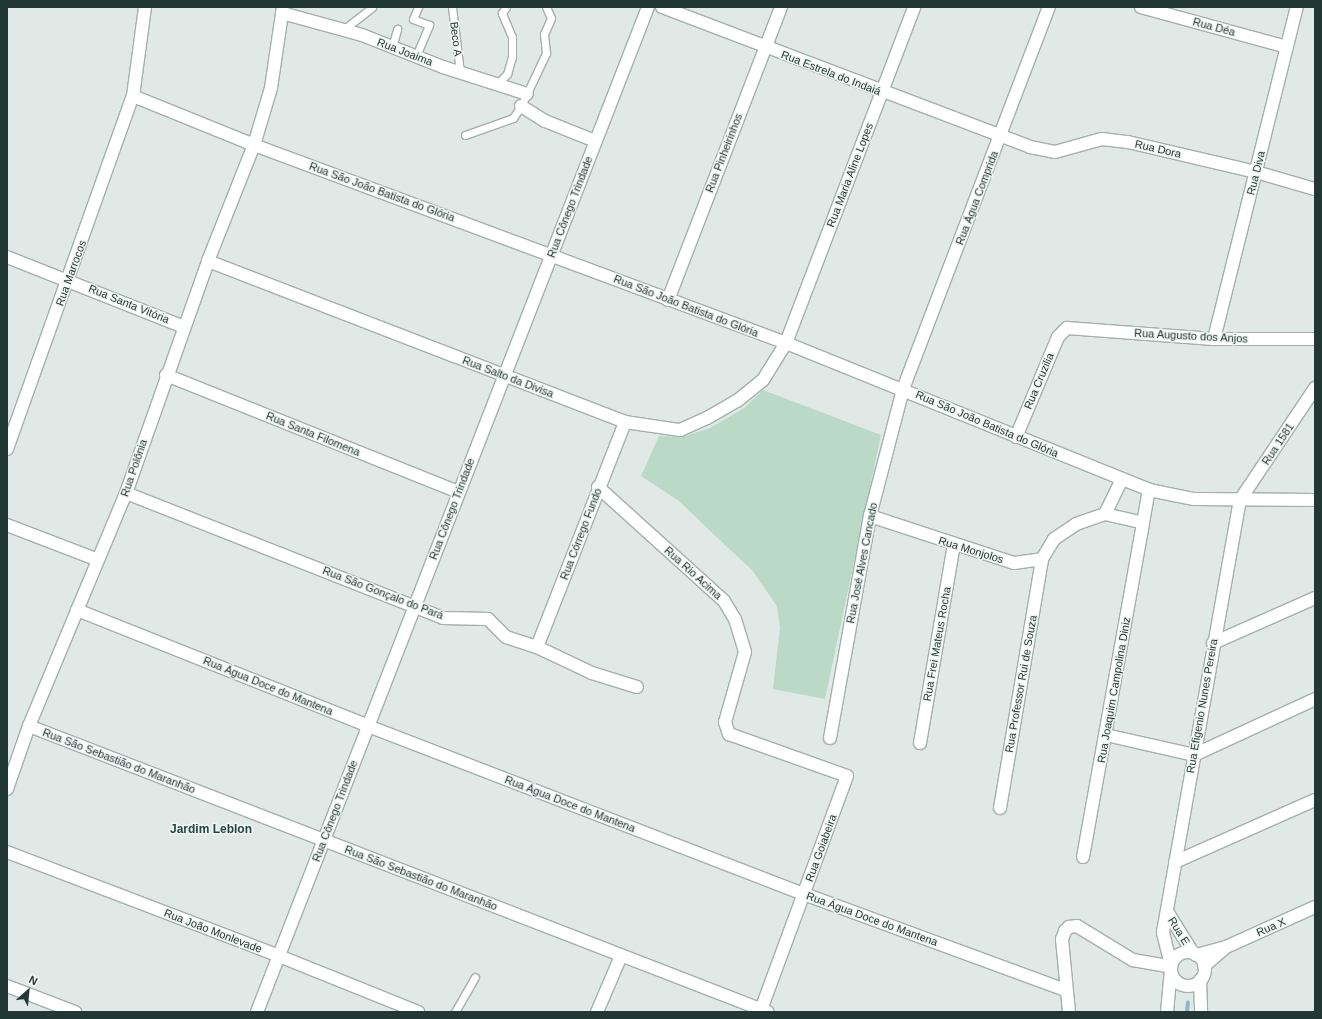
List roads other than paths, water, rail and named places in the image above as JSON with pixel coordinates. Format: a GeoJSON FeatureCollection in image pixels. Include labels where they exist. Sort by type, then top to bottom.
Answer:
{"type":"FeatureCollection","features":[{"type":"Feature","properties":{"kind":"street","name":"Rua Marrocos"},"geometry":{"type":"LineString","coordinates":[[7,449],[69,280],[133,96],[145,7]]}},
{"type":"Feature","properties":{"kind":"street","name":"Rua Cônego Trindade"},"geometry":{"type":"LineString","coordinates":[[257,1012],[648,7]]}},
{"type":"Feature","properties":{"kind":"street","name":"Rua Estrela do Indaiá"},"geometry":{"type":"LineString","coordinates":[[662,7],[765,48],[1000,137]]}},
{"type":"Feature","properties":{"kind":"street","name":"Rua Pinheirinhos"},"geometry":{"type":"LineString","coordinates":[[668,300],[781,7]]}},
{"type":"Feature","properties":{"kind":"street","name":"Rua Maria Aline Lopes"},"geometry":{"type":"LineString","coordinates":[[786,343],[914,7]]}},
{"type":"Feature","properties":{"kind":"street","name":"Rua Água Comprida"},"geometry":{"type":"LineString","coordinates":[[903,389],[1049,7]]}},
{"type":"Feature","properties":{"kind":"street","name":"Rua Déa"},"geometry":{"type":"LineString","coordinates":[[1141,7],[1287,47]]}},
{"type":"Feature","properties":{"kind":"street","name":"Rua Diva"},"geometry":{"type":"LineString","coordinates":[[1214,339],[1297,7]]}},
{"type":"Feature","properties":{"kind":"street","name":"Rua Joaima"},"geometry":{"type":"LineString","coordinates":[[283,10],[527,94]]}},
{"type":"Feature","properties":{"kind":"street","name":"Rua Polônia"},"geometry":{"type":"LineString","coordinates":[[7,788],[29,726],[126,493],[166,375],[208,261],[254,145],[271,88],[283,10]]}},
{"type":"Feature","properties":{"kind":"street","name":"Rua São João Batista do Glória"},"geometry":{"type":"LineString","coordinates":[[133,96],[254,145],[552,254],[668,300],[786,343],[903,389],[1016,437],[1149,490],[1194,499],[1315,500]]}},
{"type":"Feature","properties":{"kind":"street"},"geometry":{"type":"LineString","coordinates":[[521,106],[545,121],[595,141]]}},
{"type":"Feature","properties":{"kind":"street","name":"Rua Dora"},"geometry":{"type":"LineString","coordinates":[[1000,137],[1030,147],[1055,152],[1102,139],[1128,142],[1256,172],[1315,189]]}},
{"type":"Feature","properties":{"kind":"street","name":"Rua Santa Vitória"},"geometry":{"type":"LineString","coordinates":[[7,257],[69,280],[184,327]]}},
{"type":"Feature","properties":{"kind":"street","name":"Rua Salto da Divisa"},"geometry":{"type":"LineString","coordinates":[[208,261],[625,422],[680,430],[707,418],[737,401],[762,380],[786,343]]}},
{"type":"Feature","properties":{"kind":"street","name":"Rua Augusto dos Anjos"},"geometry":{"type":"LineString","coordinates":[[1067,328],[1214,339],[1315,339]]}},
{"type":"Feature","properties":{"kind":"street","name":"Rua Cruzilia"},"geometry":{"type":"LineString","coordinates":[[1016,437],[1058,337],[1067,328]]}},
{"type":"Feature","properties":{"kind":"street","name":"Rua Santa Filomena"},"geometry":{"type":"LineString","coordinates":[[166,375],[459,492]]}},
{"type":"Feature","properties":{"kind":"street","name":"Rua 1581"},"geometry":{"type":"LineString","coordinates":[[1240,500],[1315,388]]}},
{"type":"Feature","properties":{"kind":"street","name":"Rua José Alves Cancado"},"geometry":{"type":"LineString","coordinates":[[830,738],[870,516],[903,389]]}},
{"type":"Feature","properties":{"kind":"street","name":"Rua Córrego Fundo"},"geometry":{"type":"LineString","coordinates":[[537,647],[598,487],[625,422]]}},
{"type":"Feature","properties":{"kind":"street"},"geometry":{"type":"LineString","coordinates":[[1105,514],[1122,479]]}},
{"type":"Feature","properties":{"kind":"street","name":"Rua Rio Acima"},"geometry":{"type":"LineString","coordinates":[[598,487],[724,601],[735,619],[745,652],[725,728],[729,734],[847,776]]}},
{"type":"Feature","properties":{"kind":"street"},"geometry":{"type":"LineString","coordinates":[[1042,559],[1054,539],[1076,524],[1105,514],[1143,524],[1149,490]]}},
{"type":"Feature","properties":{"kind":"street","name":"Rua São Gonçalo do Pará"},"geometry":{"type":"LineString","coordinates":[[126,493],[444,618],[488,619],[506,637],[537,647],[592,673],[637,686]]}},
{"type":"Feature","properties":{"kind":"street","name":"Rua Efigenio Nunes Pereira"},"geometry":{"type":"LineString","coordinates":[[1168,913],[1175,862],[1213,643],[1240,500]]}},
{"type":"Feature","properties":{"kind":"street","name":"Rua Monjolos"},"geometry":{"type":"LineString","coordinates":[[870,516],[954,545],[1014,563],[1042,559]]}},
{"type":"Feature","properties":{"kind":"street","name":"Rua Joaquim Campolina Diniz"},"geometry":{"type":"LineString","coordinates":[[1083,857],[1143,524]]}},
{"type":"Feature","properties":{"kind":"street"},"geometry":{"type":"LineString","coordinates":[[7,525],[98,560]]}},
{"type":"Feature","properties":{"kind":"street","name":"Rua Frei Mateus Rocha"},"geometry":{"type":"LineString","coordinates":[[920,743],[954,545]]}},
{"type":"Feature","properties":{"kind":"street","name":"Rua Professor Rui de Souza"},"geometry":{"type":"LineString","coordinates":[[1000,808],[1042,559]]}},
{"type":"Feature","properties":{"kind":"street"},"geometry":{"type":"LineString","coordinates":[[1213,643],[1315,598]]}},
{"type":"Feature","properties":{"kind":"street","name":"Rua Água Doce do Mantena"},"geometry":{"type":"LineString","coordinates":[[76,610],[368,726],[804,894],[1065,990]]}},
{"type":"Feature","properties":{"kind":"street"},"geometry":{"type":"LineString","coordinates":[[1106,735],[1194,755],[1315,699]]}},
{"type":"Feature","properties":{"kind":"street","name":"Rua São Sebastião do Maranhão"},"geometry":{"type":"LineString","coordinates":[[29,726],[764,1011]]}},
{"type":"Feature","properties":{"kind":"street","name":"Rua Goiabeira"},"geometry":{"type":"LineString","coordinates":[[764,1011],[804,894],[847,776]]}},
{"type":"Feature","properties":{"kind":"street"},"geometry":{"type":"LineString","coordinates":[[1175,862],[1315,800]]}},
{"type":"Feature","properties":{"kind":"street","name":"Rua João Monlevade"},"geometry":{"type":"LineString","coordinates":[[7,852],[279,956],[418,1012]]}},
{"type":"Feature","properties":{"kind":"street","name":"Rua X"},"geometry":{"type":"LineString","coordinates":[[1195,954],[1226,947],[1315,907]]}},
{"type":"Feature","properties":{"kind":"street","name":"Rua E"},"geometry":{"type":"LineString","coordinates":[[1168,913],[1195,954]]}},
{"type":"Feature","properties":{"kind":"street","name":"Rua E"},"geometry":{"type":"LineString","coordinates":[[1168,913],[1163,932],[1171,967]]}},
{"type":"Feature","properties":{"kind":"street"},"geometry":{"type":"LineString","coordinates":[[1069,1012],[1065,990],[1062,939],[1064,931],[1069,927],[1077,926],[1133,960],[1171,967]]}},
{"type":"Feature","properties":{"kind":"street","name":"Rua X"},"geometry":{"type":"LineString","coordinates":[[1204,966],[1226,947]]}},
{"type":"Feature","properties":{"kind":"street"},"geometry":{"type":"LineString","coordinates":[[1167,1012],[1171,967],[1182,953],[1195,954],[1204,966],[1200,980],[1201,1012]]}},
{"type":"Feature","properties":{"kind":"street"},"geometry":{"type":"LineString","coordinates":[[597,1012],[621,956]]}},
{"type":"Feature","properties":{"kind":"street"},"geometry":{"type":"LineString","coordinates":[[1171,967],[1174,979],[1182,985],[1192,985],[1200,980]]}},
{"type":"Feature","properties":{"kind":"street"},"geometry":{"type":"LineString","coordinates":[[7,986],[76,1012]]}},
{"type":"Feature","properties":{"kind":"lane"},"geometry":{"type":"LineString","coordinates":[[343,30],[372,7]]}},
{"type":"Feature","properties":{"kind":"lane"},"geometry":{"type":"LineString","coordinates":[[416,56],[429,25],[413,19],[418,7]]}},
{"type":"Feature","properties":{"kind":"lane","name":"Beco A"},"geometry":{"type":"LineString","coordinates":[[452,7],[460,72]]}},
{"type":"Feature","properties":{"kind":"lane"},"geometry":{"type":"LineString","coordinates":[[498,83],[507,74],[512,57],[512,37],[502,13],[506,7]]}},
{"type":"Feature","properties":{"kind":"lane"},"geometry":{"type":"LineString","coordinates":[[465,135],[513,118],[521,106],[546,53],[544,34],[551,18],[546,7]]}},
{"type":"Feature","properties":{"kind":"lane"},"geometry":{"type":"LineString","coordinates":[[392,47],[397,29]]}},
{"type":"Feature","properties":{"kind":"lane"},"geometry":{"type":"LineString","coordinates":[[455,1012],[475,977]]}},
{"type":"Feature","properties":{"kind":"waterway"},"geometry":{"type":"LineString","coordinates":[[1187,1012],[1188,1003]]}},
{"type":"Feature","properties":{"kind":"district","name":"Jardim Leblon"},"geometry":{"type":"Point","coordinates":[211,830]}}]}
